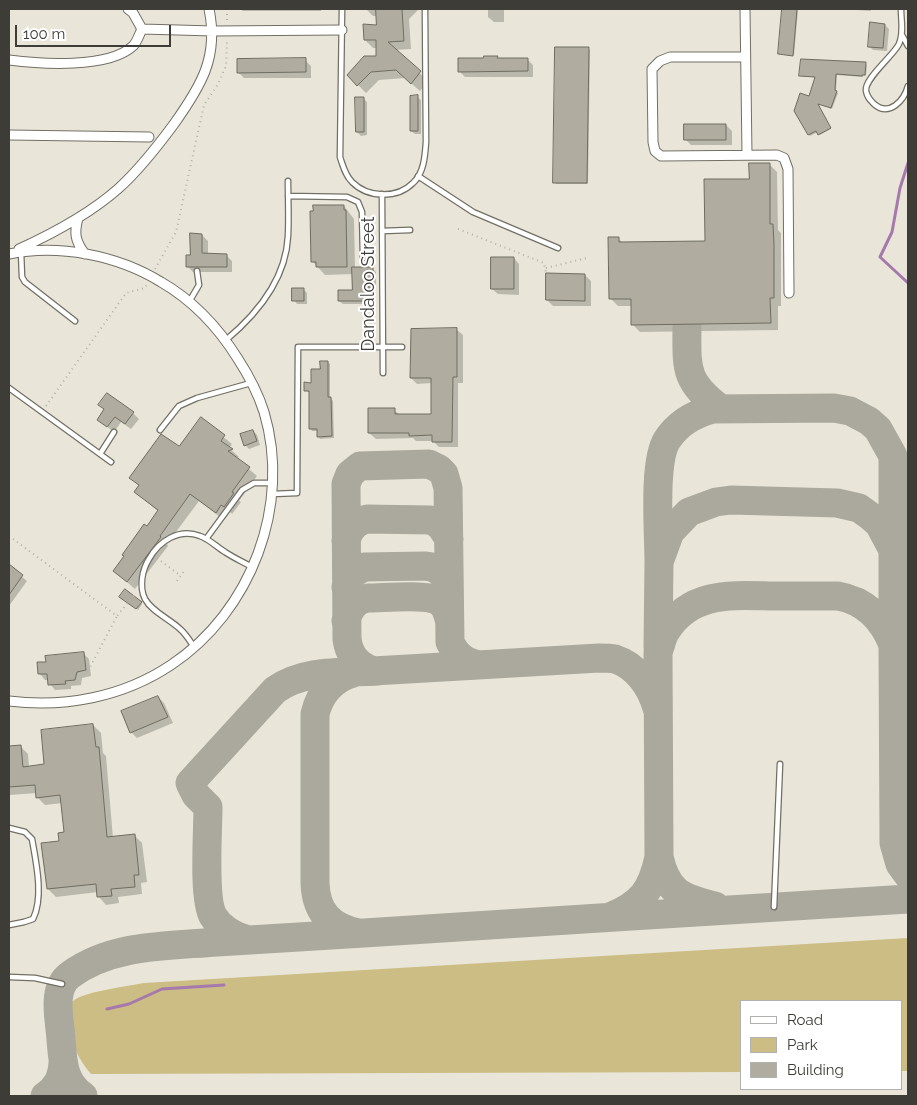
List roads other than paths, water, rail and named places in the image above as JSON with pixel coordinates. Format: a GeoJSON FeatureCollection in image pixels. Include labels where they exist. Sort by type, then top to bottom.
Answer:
{"type":"FeatureCollection","features":[{"type":"Feature","properties":{"kind":"street"},"geometry":{"type":"LineString","coordinates":[[128,9],[133,13],[142,29]]}},
{"type":"Feature","properties":{"kind":"street"},"geometry":{"type":"LineString","coordinates":[[9,253],[52,234],[78,218],[119,188],[160,143],[192,98],[208,65],[213,32],[209,9]]}},
{"type":"Feature","properties":{"kind":"street"},"geometry":{"type":"LineString","coordinates":[[745,9],[746,155]]}},
{"type":"Feature","properties":{"kind":"street"},"geometry":{"type":"LineString","coordinates":[[142,29],[213,32],[342,30]]}},
{"type":"Feature","properties":{"kind":"street"},"geometry":{"type":"LineString","coordinates":[[9,60],[30,63],[71,63],[101,60],[121,54],[134,45],[142,29]]}},
{"type":"Feature","properties":{"kind":"street"},"geometry":{"type":"LineString","coordinates":[[745,57],[670,57],[660,61],[652,69],[652,121],[655,151],[661,156],[777,154],[784,158],[788,169],[789,293]]}},
{"type":"Feature","properties":{"kind":"street"},"geometry":{"type":"LineString","coordinates":[[9,135],[150,137]]}},
{"type":"Feature","properties":{"kind":"street"},"geometry":{"type":"LineString","coordinates":[[78,218],[74,232],[77,243],[85,254]]}},
{"type":"Feature","properties":{"kind":"street"},"geometry":{"type":"LineString","coordinates":[[9,253],[48,250],[85,254],[121,264],[151,276],[189,302],[207,318],[226,340],[252,382],[260,399],[268,430],[272,457],[272,494],[267,527],[252,567],[228,611],[215,627],[194,647],[159,673],[143,681],[101,696],[52,704],[9,701]]}},
{"type":"Feature","properties":{"kind":"lane"},"geometry":{"type":"LineString","coordinates":[[342,9],[340,157],[345,171],[352,182],[374,194],[392,194],[414,183],[425,160],[425,9]]}},
{"type":"Feature","properties":{"kind":"lane"},"geometry":{"type":"LineString","coordinates":[[901,9],[902,35],[899,43],[891,56],[869,80],[866,92],[869,99],[876,106],[885,109],[892,108],[900,102],[908,86]]}},
{"type":"Feature","properties":{"kind":"lane"},"geometry":{"type":"LineString","coordinates":[[902,35],[908,46]]}},
{"type":"Feature","properties":{"kind":"lane"},"geometry":{"type":"LineString","coordinates":[[418,176],[473,212],[558,248]]}},
{"type":"Feature","properties":{"kind":"lane"},"geometry":{"type":"LineString","coordinates":[[226,340],[245,324],[255,312],[279,275],[288,237],[288,181]]}},
{"type":"Feature","properties":{"kind":"lane"},"geometry":{"type":"LineString","coordinates":[[356,200],[362,189]]}},
{"type":"Feature","properties":{"kind":"lane","name":"Dandaloo Street"},"geometry":{"type":"LineString","coordinates":[[382,194],[383,374]]}},
{"type":"Feature","properties":{"kind":"lane"},"geometry":{"type":"LineString","coordinates":[[288,196],[347,197],[356,200],[362,212],[363,258]]}},
{"type":"Feature","properties":{"kind":"lane"},"geometry":{"type":"LineString","coordinates":[[382,231],[410,230]]}},
{"type":"Feature","properties":{"kind":"lane"},"geometry":{"type":"LineString","coordinates":[[22,252],[22,277],[25,282],[75,322]]}},
{"type":"Feature","properties":{"kind":"lane"},"geometry":{"type":"LineString","coordinates":[[189,302],[199,285],[198,271]]}},
{"type":"Feature","properties":{"kind":"lane"},"geometry":{"type":"LineString","coordinates":[[272,494],[297,493],[298,347],[384,348],[402,346]]}},
{"type":"Feature","properties":{"kind":"lane"},"geometry":{"type":"LineString","coordinates":[[160,430],[179,406],[197,398],[252,382]]}},
{"type":"Feature","properties":{"kind":"lane"},"geometry":{"type":"LineString","coordinates":[[9,388],[112,462]]}},
{"type":"Feature","properties":{"kind":"lane"},"geometry":{"type":"LineString","coordinates":[[100,454],[114,432]]}},
{"type":"Feature","properties":{"kind":"lane"},"geometry":{"type":"LineString","coordinates":[[206,539],[242,490],[254,483],[272,483]]}},
{"type":"Feature","properties":{"kind":"lane"},"geometry":{"type":"LineString","coordinates":[[194,647],[179,628],[149,604],[143,593],[144,570],[152,554],[164,541],[177,535],[192,534],[206,539],[224,552],[252,567]]}},
{"type":"Feature","properties":{"kind":"lane"},"geometry":{"type":"LineString","coordinates":[[774,907],[780,764]]}},
{"type":"Feature","properties":{"kind":"lane"},"geometry":{"type":"LineString","coordinates":[[9,828],[25,832],[32,839],[39,896],[37,912],[33,919],[9,925]]}},
{"type":"Feature","properties":{"kind":"lane"},"geometry":{"type":"LineString","coordinates":[[9,977],[35,978],[62,984]]}},
{"type":"Feature","properties":{"kind":"waterway"},"geometry":{"type":"LineString","coordinates":[[908,163],[900,188],[892,232],[880,257],[908,283]]}},
{"type":"Feature","properties":{"kind":"waterway"},"geometry":{"type":"LineString","coordinates":[[107,1009],[129,1004],[162,989],[224,985]]}}]}
